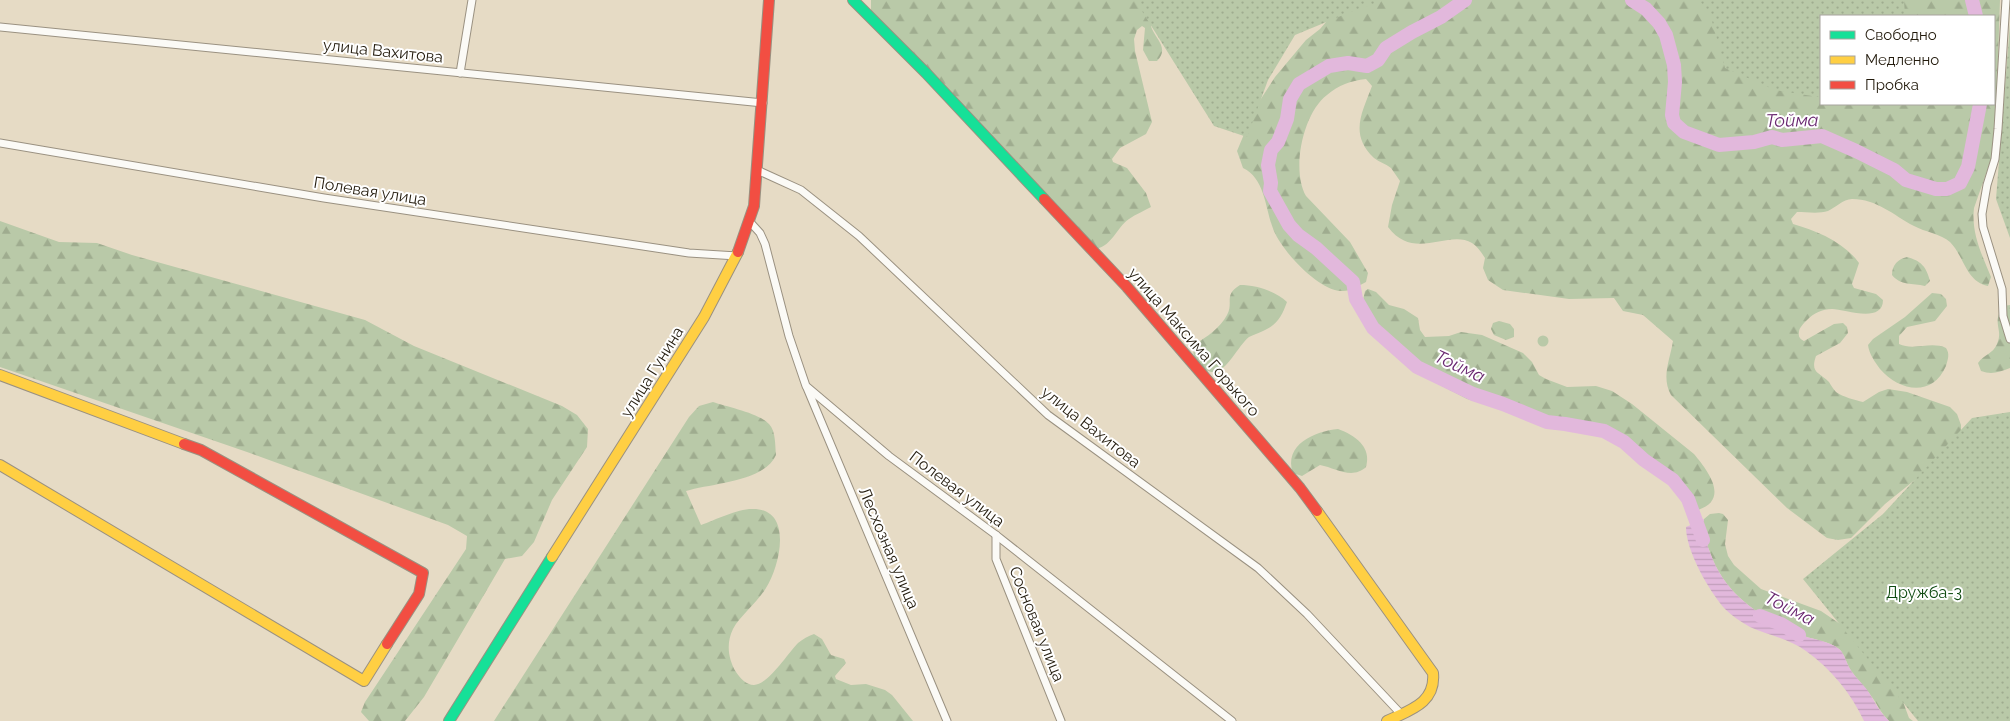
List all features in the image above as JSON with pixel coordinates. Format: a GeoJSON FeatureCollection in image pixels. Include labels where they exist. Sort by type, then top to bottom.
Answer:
{"type":"FeatureCollection","features":[{"type":"Feature","properties":{"kind":"street"},"geometry":{"type":"LineString","coordinates":[[460,73],[472,0]]}},
{"type":"Feature","properties":{"kind":"street","name":"улица Гунина"},"geometry":{"type":"LineString","coordinates":[[449,721],[683,351],[737,256],[754,206],[769,0]]}},
{"type":"Feature","properties":{"kind":"street","name":"улица Максима Горького"},"geometry":{"type":"LineString","coordinates":[[853,0],[926,73],[1127,287],[1300,488],[1433,673],[1434,683],[1430,696],[1416,707],[1387,721]]}},
{"type":"Feature","properties":{"kind":"street"},"geometry":{"type":"LineString","coordinates":[[2006,0],[1995,159],[1987,185],[1982,214],[1983,227],[2002,289],[2003,316],[2010,340]]}},
{"type":"Feature","properties":{"kind":"street","name":"улица Вахитова"},"geometry":{"type":"LineString","coordinates":[[0,27],[763,103]]}},
{"type":"Feature","properties":{"kind":"street","name":"Полевая улица"},"geometry":{"type":"LineString","coordinates":[[0,143],[344,201],[690,253],[737,256]]}},
{"type":"Feature","properties":{"kind":"street","name":"улица Вахитова"},"geometry":{"type":"LineString","coordinates":[[757,170],[801,190],[860,236],[1048,415],[1258,568],[1307,614],[1401,714]]}},
{"type":"Feature","properties":{"kind":"street"},"geometry":{"type":"LineString","coordinates":[[750,222],[760,233],[765,244],[789,336],[806,386]]}},
{"type":"Feature","properties":{"kind":"street"},"geometry":{"type":"LineString","coordinates":[[0,375],[201,450],[423,573],[420,594],[364,681],[0,465]]}},
{"type":"Feature","properties":{"kind":"street","name":"Полевая улица"},"geometry":{"type":"LineString","coordinates":[[806,386],[890,456],[996,535],[1232,721]]}},
{"type":"Feature","properties":{"kind":"street","name":"Лесхозная улица"},"geometry":{"type":"LineString","coordinates":[[806,386],[947,721]]}},
{"type":"Feature","properties":{"kind":"street","name":"Сосновая улица"},"geometry":{"type":"LineString","coordinates":[[996,535],[996,559],[1061,721]]}},
{"type":"Feature","properties":{"kind":"green space"},"geometry":{"type":"Polygon","coordinates":[[[871,0],[1138,0],[1150,15],[1151,27],[1162,49],[1157,61],[1149,61],[1143,50],[1145,28],[1142,26],[1137,30],[1134,39],[1135,51],[1152,122],[1146,134],[1120,148],[1112,159],[1113,162],[1127,168],[1146,193],[1151,207],[1129,219],[1102,247],[1096,249],[1089,244],[934,74],[871,15],[871,0]]]}},
{"type":"Feature","properties":{"kind":"green space"},"geometry":{"type":"Polygon","coordinates":[[[1135,0],[1385,0],[1295,35],[1268,80],[1247,137],[1214,126],[1135,0]]]}},
{"type":"Feature","properties":{"kind":"green space"},"geometry":{"type":"Polygon","coordinates":[[[1345,0],[1710,0],[1820,28],[1820,105],[1995,105],[1995,15],[1833,15],[1839,0],[2000,0],[1995,148],[1974,208],[1974,226],[1978,244],[1991,277],[1988,286],[1981,284],[1970,274],[1955,248],[1946,239],[1914,226],[1885,208],[1869,202],[1849,199],[1824,212],[1797,212],[1791,219],[1793,224],[1829,238],[1846,249],[1859,263],[1852,284],[1854,288],[1876,294],[1883,300],[1877,312],[1862,314],[1828,309],[1815,313],[1804,323],[1799,334],[1800,338],[1804,341],[1834,324],[1843,323],[1847,327],[1848,333],[1840,343],[1816,356],[1814,366],[1817,372],[1829,382],[1836,392],[1863,402],[1888,389],[1907,392],[1950,407],[1957,414],[1961,425],[1961,436],[1951,451],[1885,504],[1851,538],[1838,540],[1827,538],[1787,508],[1671,395],[1666,375],[1673,341],[1643,315],[1623,311],[1614,298],[1569,299],[1503,290],[1488,280],[1483,268],[1485,258],[1472,243],[1463,240],[1452,240],[1420,244],[1398,237],[1388,227],[1392,205],[1400,181],[1391,168],[1374,158],[1366,149],[1360,132],[1362,114],[1372,86],[1366,79],[1340,86],[1327,95],[1311,115],[1302,142],[1300,172],[1306,196],[1350,242],[1368,273],[1366,282],[1350,290],[1341,291],[1322,284],[1293,259],[1279,240],[1271,223],[1261,187],[1251,173],[1243,168],[1237,151],[1255,108],[1275,77],[1306,40],[1320,29],[1345,0]]]}},
{"type":"Feature","properties":{"kind":"green space"},"geometry":{"type":"Polygon","coordinates":[[[1699,0],[1904,0],[1905,15],[1820,15],[1820,96],[1818,97],[1775,90],[1725,68],[1710,14],[1699,0]]]}},
{"type":"Feature","properties":{"kind":"green space"},"geometry":{"type":"Polygon","coordinates":[[[2010,24],[2010,238],[1996,199],[2010,24]]]}},
{"type":"Feature","properties":{"kind":"green space"},"geometry":{"type":"Polygon","coordinates":[[[0,221],[59,242],[97,243],[132,255],[365,320],[414,346],[562,406],[577,415],[588,429],[587,447],[552,500],[534,542],[522,556],[505,559],[424,697],[405,721],[369,721],[361,712],[365,702],[466,549],[467,536],[448,525],[247,452],[0,367],[0,221]]]}},
{"type":"Feature","properties":{"kind":"green space"},"geometry":{"type":"Polygon","coordinates":[[[1907,257],[1919,262],[1927,271],[1930,281],[1925,286],[1903,283],[1892,275],[1896,263],[1907,257]]]}},
{"type":"Feature","properties":{"kind":"green space"},"geometry":{"type":"Polygon","coordinates":[[[1240,285],[1265,289],[1287,302],[1281,316],[1272,326],[1249,337],[1221,369],[1215,372],[1208,371],[1200,365],[1193,353],[1195,344],[1221,324],[1229,311],[1230,296],[1240,285]]]}},
{"type":"Feature","properties":{"kind":"green space"},"geometry":{"type":"Polygon","coordinates":[[[1368,289],[1376,292],[1389,305],[1404,309],[1418,318],[1420,330],[1425,337],[1449,336],[1461,332],[1482,335],[1523,353],[1532,362],[1539,375],[1546,379],[1567,387],[1596,386],[1612,391],[1632,404],[1694,454],[1710,476],[1713,484],[1713,499],[1708,505],[1698,510],[1695,509],[1674,478],[1624,449],[1612,439],[1575,427],[1528,421],[1503,410],[1467,399],[1432,381],[1414,370],[1389,347],[1363,300],[1365,291],[1368,289]]]}},
{"type":"Feature","properties":{"kind":"green space"},"geometry":{"type":"Polygon","coordinates":[[[1932,293],[1941,294],[1946,299],[1947,306],[1935,321],[1907,327],[1899,336],[1899,344],[1911,347],[1934,345],[1946,348],[1948,354],[1947,363],[1940,376],[1932,383],[1924,387],[1906,386],[1896,382],[1880,369],[1871,355],[1868,345],[1873,339],[1905,317],[1932,293]]]}},
{"type":"Feature","properties":{"kind":"green space"},"geometry":{"type":"Polygon","coordinates":[[[2010,305],[2010,368],[1992,373],[1981,371],[1978,363],[1993,350],[1999,339],[1998,317],[2000,312],[2003,306],[2010,305]]]}},
{"type":"Feature","properties":{"kind":"green space"},"geometry":{"type":"Polygon","coordinates":[[[1499,321],[1510,324],[1514,329],[1514,337],[1506,340],[1494,335],[1491,329],[1493,323],[1499,321]]]}},
{"type":"Feature","properties":{"kind":"green space"},"geometry":{"type":"Polygon","coordinates":[[[1543,335],[1549,341],[1543,347],[1537,341],[1543,335]]]}},
{"type":"Feature","properties":{"kind":"green space"},"geometry":{"type":"Polygon","coordinates":[[[713,402],[764,420],[771,427],[775,443],[776,455],[770,464],[761,471],[736,480],[686,491],[701,525],[733,513],[752,509],[765,511],[774,518],[779,528],[779,553],[771,578],[762,594],[736,624],[729,640],[731,662],[736,672],[748,684],[760,683],[772,674],[798,643],[814,634],[822,639],[831,655],[844,659],[846,663],[835,676],[836,679],[851,685],[866,684],[885,690],[892,695],[913,721],[494,721],[689,417],[699,406],[713,402]]]}},
{"type":"Feature","properties":{"kind":"green space","name":"Дружба-3"},"geometry":{"type":"Polygon","coordinates":[[[2010,412],[2010,721],[1918,721],[1803,579],[1883,514],[1972,418],[2010,412]]]}},
{"type":"Feature","properties":{"kind":"green space"},"geometry":{"type":"Polygon","coordinates":[[[1338,429],[1356,438],[1361,443],[1367,453],[1366,467],[1361,471],[1350,473],[1320,465],[1302,476],[1293,473],[1291,463],[1293,455],[1303,441],[1311,436],[1338,429]]]}},
{"type":"Feature","properties":{"kind":"green space"},"geometry":{"type":"Polygon","coordinates":[[[1710,514],[1723,514],[1728,520],[1725,544],[1728,556],[1734,565],[1761,589],[1821,611],[1852,632],[1902,699],[1909,718],[1913,721],[1889,721],[1850,669],[1843,653],[1835,646],[1804,636],[1775,622],[1748,605],[1737,595],[1718,570],[1704,533],[1704,519],[1710,514]]]}},
{"type":"Feature","properties":{"kind":"shaded area"},"geometry":{"type":"Polygon","coordinates":[[[1704,519],[1704,533],[1711,555],[1718,570],[1737,595],[1761,614],[1775,622],[1804,636],[1826,642],[1839,649],[1843,653],[1852,673],[1889,721],[1864,721],[1847,691],[1815,658],[1793,643],[1750,627],[1725,609],[1712,592],[1694,559],[1687,537],[1686,527],[1704,519]]]}},
{"type":"Feature","properties":{"kind":"waterway","name":"Тойма"},"geometry":{"type":"LineString","coordinates":[[1465,0],[1441,17],[1386,48],[1378,60],[1367,66],[1348,63],[1329,66],[1299,84],[1290,99],[1287,119],[1278,142],[1271,150],[1268,165],[1271,183],[1270,191],[1289,225],[1298,235],[1316,248],[1353,282],[1356,299],[1373,328],[1417,367],[1473,394],[1547,422],[1604,431],[1624,442],[1644,460],[1673,480],[1688,499],[1703,540]]}},
{"type":"Feature","properties":{"kind":"waterway","name":"Тойма"},"geometry":{"type":"LineString","coordinates":[[1632,0],[1646,9],[1659,23],[1666,35],[1674,65],[1675,82],[1672,115],[1674,123],[1684,132],[1719,145],[1754,142],[1772,137],[1782,140],[1822,136],[1894,170],[1906,180],[1936,189],[1947,189],[1960,183],[1968,167],[1980,105]]}},
{"type":"Feature","properties":{"kind":"waterway","name":"Тойма"},"geometry":{"type":"LineString","coordinates":[[1972,0],[1976,15]]}},
{"type":"Feature","properties":{"kind":"waterway","name":"Тойма"},"geometry":{"type":"LineString","coordinates":[[1760,616],[1781,624],[1799,635]]}},
{"type":"Feature","properties":{"kind":"traffic: fast"},"geometry":{"type":"LineString","coordinates":[[853,0],[926,73],[1044,199]]}},
{"type":"Feature","properties":{"kind":"traffic: fast"},"geometry":{"type":"LineString","coordinates":[[449,721],[552,557]]}},
{"type":"Feature","properties":{"kind":"traffic: slow"},"geometry":{"type":"LineString","coordinates":[[552,557],[704,317],[738,252]]}},
{"type":"Feature","properties":{"kind":"traffic: slow"},"geometry":{"type":"LineString","coordinates":[[0,375],[184,444]]}},
{"type":"Feature","properties":{"kind":"traffic: slow"},"geometry":{"type":"LineString","coordinates":[[0,465],[364,681],[387,644]]}},
{"type":"Feature","properties":{"kind":"traffic: slow"},"geometry":{"type":"LineString","coordinates":[[1317,511],[1433,673],[1433,683],[1426,698],[1412,709],[1387,721]]}},
{"type":"Feature","properties":{"kind":"traffic: jam"},"geometry":{"type":"LineString","coordinates":[[738,252],[754,206],[769,0]]}},
{"type":"Feature","properties":{"kind":"traffic: jam"},"geometry":{"type":"LineString","coordinates":[[1044,199],[1127,287],[1300,488],[1317,511]]}},
{"type":"Feature","properties":{"kind":"traffic: jam"},"geometry":{"type":"LineString","coordinates":[[184,444],[201,450],[423,573],[419,594],[387,644]]}}]}
